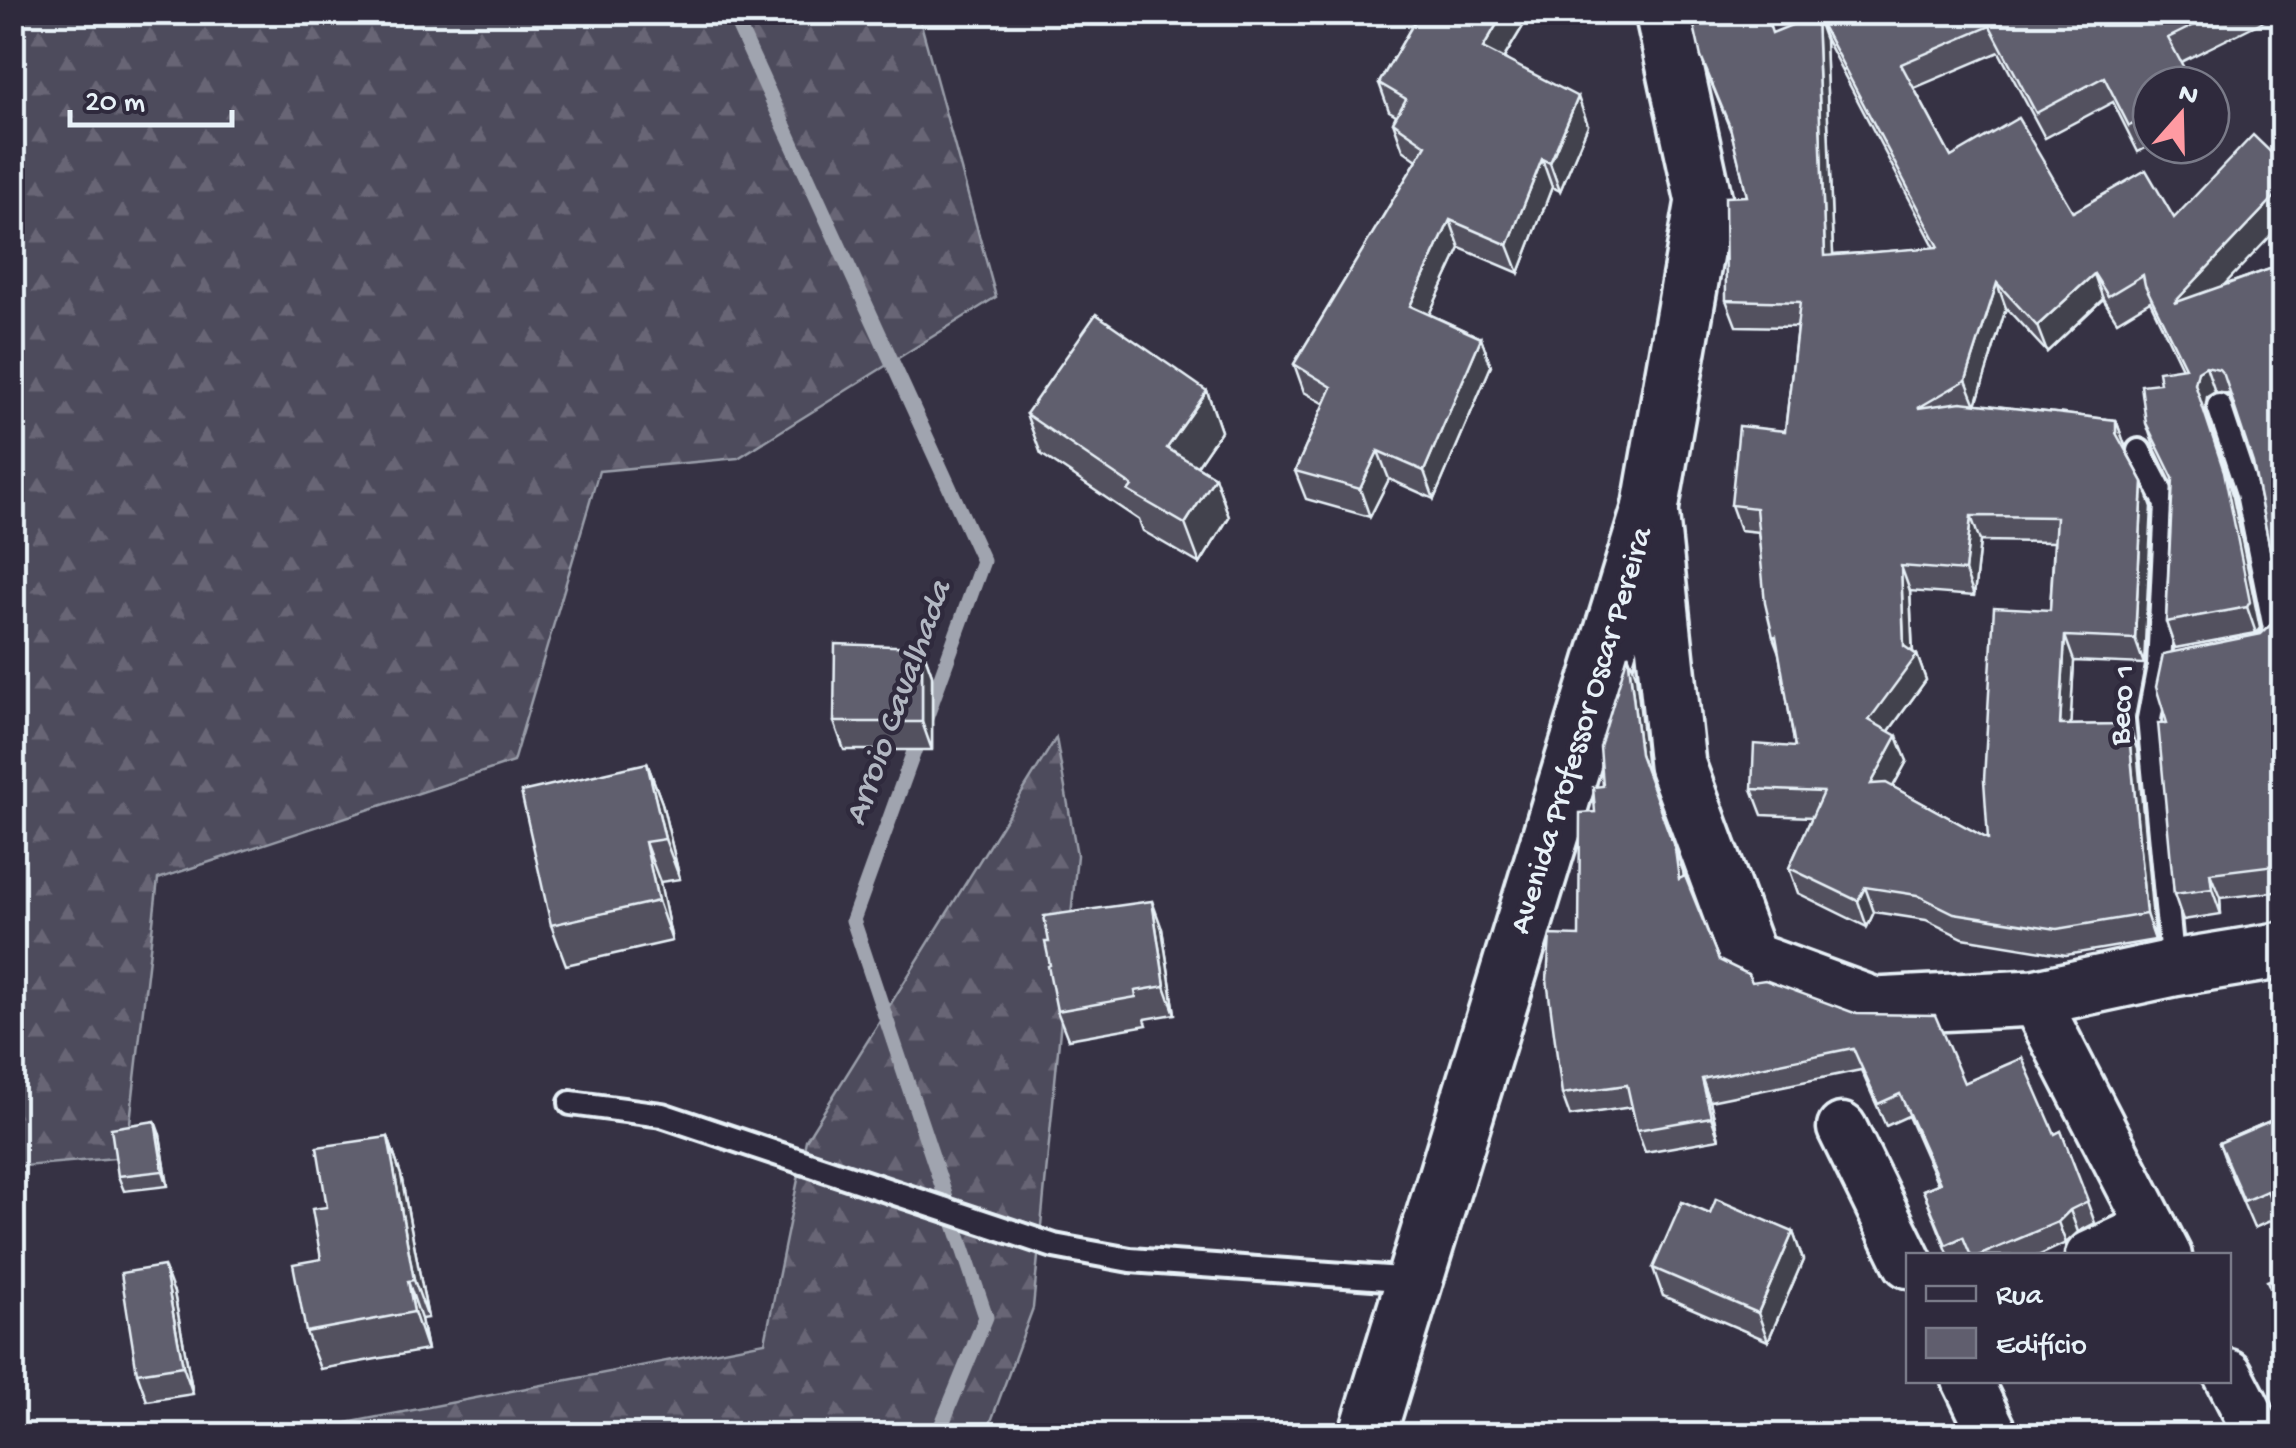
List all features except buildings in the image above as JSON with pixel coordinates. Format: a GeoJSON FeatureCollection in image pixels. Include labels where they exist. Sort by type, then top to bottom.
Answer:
{"type":"FeatureCollection","features":[{"type":"Feature","properties":{"kind":"main road","name":"Avenida Professor Oscar Pereira"},"geometry":{"type":"LineString","coordinates":[[1367,1436],[1650,510],[1704,202],[1663,12]]}},
{"type":"Feature","properties":{"kind":"main road"},"geometry":{"type":"LineString","coordinates":[[1650,510],[1677,765],[1748,960],[1875,1006],[2034,998],[2173,968],[2284,950]]}},
{"type":"Feature","properties":{"kind":"street"},"geometry":{"type":"LineString","coordinates":[[2034,998],[2160,1241],[2104,1253]]}},
{"type":"Feature","properties":{"kind":"street"},"geometry":{"type":"LineString","coordinates":[[1842,1128],[1906,1259]]}},
{"type":"Feature","properties":{"kind":"street"},"geometry":{"type":"LineString","coordinates":[[2231,1379],[2262,1436],[2284,1425]]}},
{"type":"Feature","properties":{"kind":"street"},"geometry":{"type":"LineString","coordinates":[[1968,1383],[1994,1436]]}},
{"type":"Feature","properties":{"kind":"lane"},"geometry":{"type":"LineString","coordinates":[[2219,406],[2248,493],[2275,628],[2272,640],[2245,650]]}},
{"type":"Feature","properties":{"kind":"lane","name":"Beco 1"},"geometry":{"type":"LineString","coordinates":[[2140,451],[2167,504],[2168,664],[2149,719],[2173,968]]}},
{"type":"Feature","properties":{"kind":"lane"},"geometry":{"type":"LineString","coordinates":[[571,1103],[662,1115],[1054,1246],[1130,1260],[1415,1280]]}},
{"type":"Feature","properties":{"kind":"green space"},"geometry":{"type":"Polygon","coordinates":[[[13,13],[918,13],[996,297],[738,458],[599,471],[513,762],[158,879],[126,1157],[13,1167],[13,13]]]}},
{"type":"Feature","properties":{"kind":"green space"},"geometry":{"type":"Polygon","coordinates":[[[1056,738],[1077,855],[1033,1308],[986,1435],[279,1436],[765,1342],[806,1140],[1056,738]]]}},
{"type":"Feature","properties":{"kind":"waterway","name":"Arroio Cavalhada"},"geometry":{"type":"LineString","coordinates":[[732,12],[983,561],[853,920],[986,1317],[937,1436]]}}]}
